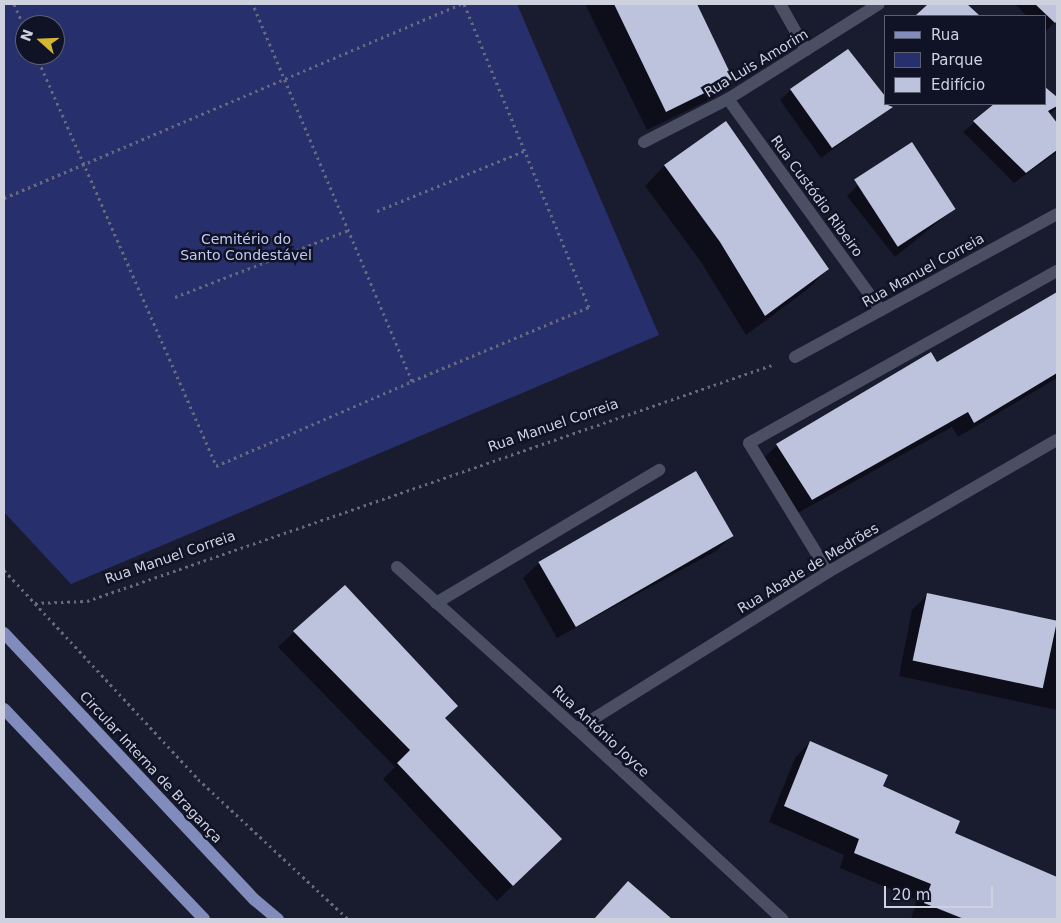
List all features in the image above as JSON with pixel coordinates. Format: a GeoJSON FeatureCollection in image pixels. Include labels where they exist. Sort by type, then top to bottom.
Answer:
{"type":"FeatureCollection","features":[{"type":"Feature","properties":{"kind":"main road","name":"Circular Interna de Bragança"},"geometry":{"type":"LineString","coordinates":[[4,633],[255,900],[278,919]]}},
{"type":"Feature","properties":{"kind":"main road"},"geometry":{"type":"LineString","coordinates":[[4,709],[204,919]]}},
{"type":"Feature","properties":{"kind":"street"},"geometry":{"type":"LineString","coordinates":[[780,4],[806,50]]}},
{"type":"Feature","properties":{"kind":"street","name":"Rua Luis Amorim"},"geometry":{"type":"LineString","coordinates":[[644,142],[728,99],[880,4]]}},
{"type":"Feature","properties":{"kind":"street","name":"Rua Custódio Ribeiro"},"geometry":{"type":"LineString","coordinates":[[728,99],[881,310]]}},
{"type":"Feature","properties":{"kind":"street","name":"Rua Manuel Correia"},"geometry":{"type":"LineString","coordinates":[[795,357],[1057,214]]}},
{"type":"Feature","properties":{"kind":"street"},"geometry":{"type":"LineString","coordinates":[[828,572],[749,443],[1057,271]]}},
{"type":"Feature","properties":{"kind":"street","name":"Rua Abade de Medrões"},"geometry":{"type":"LineString","coordinates":[[577,729],[828,572],[1057,440]]}},
{"type":"Feature","properties":{"kind":"street"},"geometry":{"type":"LineString","coordinates":[[436,603],[659,470]]}},
{"type":"Feature","properties":{"kind":"street","name":"Rua António Joyce"},"geometry":{"type":"LineString","coordinates":[[397,567],[577,729],[782,919]]}},
{"type":"Feature","properties":{"kind":"path"},"geometry":{"type":"LineString","coordinates":[[254,4],[412,381]]}},
{"type":"Feature","properties":{"kind":"path"},"geometry":{"type":"LineString","coordinates":[[4,198],[84,164],[285,77],[462,4],[589,308],[412,381],[216,466],[84,164],[40,65]]}},
{"type":"Feature","properties":{"kind":"path"},"geometry":{"type":"LineString","coordinates":[[377,211],[524,151]]}},
{"type":"Feature","properties":{"kind":"path"},"geometry":{"type":"LineString","coordinates":[[175,297],[349,230]]}},
{"type":"Feature","properties":{"kind":"path","name":"Rua Manuel Correia"},"geometry":{"type":"LineString","coordinates":[[35,603],[87,601],[795,357]]}},
{"type":"Feature","properties":{"kind":"path"},"geometry":{"type":"LineString","coordinates":[[4,570],[198,779],[348,919]]}},
{"type":"Feature","properties":{"kind":"green space","name":"Cemitério do Santo Condestável"},"geometry":{"type":"Polygon","coordinates":[[[4,4],[517,4],[659,335],[71,584],[4,512],[4,4]]]}},
{"type":"Feature","properties":{"kind":"building"},"geometry":{"type":"Polygon","coordinates":[[[614,4],[697,4],[733,79],[666,112],[614,4]]]}},
{"type":"Feature","properties":{"kind":"building"},"geometry":{"type":"Polygon","coordinates":[[[928,4],[967,4],[979,15],[916,15],[928,4]]]}},
{"type":"Feature","properties":{"kind":"building"},"geometry":{"type":"Polygon","coordinates":[[[1035,4],[1057,4],[1057,21],[1055,23],[1035,4]]]}},
{"type":"Feature","properties":{"kind":"building"},"geometry":{"type":"Polygon","coordinates":[[[848,49],[884,95],[884,105],[893,107],[832,148],[790,89],[848,49]]]}},
{"type":"Feature","properties":{"kind":"building"},"geometry":{"type":"Polygon","coordinates":[[[1046,88],[1057,97],[1057,106],[1048,111],[1057,123],[1057,150],[1026,173],[973,121],[993,105],[1046,105],[1046,88]]]}},
{"type":"Feature","properties":{"kind":"building"},"geometry":{"type":"Polygon","coordinates":[[[726,121],[829,269],[765,316],[720,242],[664,165],[726,121]]]}},
{"type":"Feature","properties":{"kind":"building"},"geometry":{"type":"Polygon","coordinates":[[[912,142],[956,209],[898,247],[854,180],[912,142]]]}},
{"type":"Feature","properties":{"kind":"building"},"geometry":{"type":"Polygon","coordinates":[[[1057,292],[1057,373],[974,423],[968,412],[812,500],[776,444],[931,352],[937,362],[1057,292]]]}},
{"type":"Feature","properties":{"kind":"building"},"geometry":{"type":"Polygon","coordinates":[[[696,471],[734,536],[576,627],[538,562],[696,471]]]}},
{"type":"Feature","properties":{"kind":"building"},"geometry":{"type":"Polygon","coordinates":[[[345,585],[458,706],[445,718],[562,839],[513,886],[397,763],[410,750],[293,631],[345,585]]]}},
{"type":"Feature","properties":{"kind":"building"},"geometry":{"type":"Polygon","coordinates":[[[927,593],[1057,621],[1043,688],[913,660],[927,593]]]}},
{"type":"Feature","properties":{"kind":"building"},"geometry":{"type":"Polygon","coordinates":[[[810,741],[888,775],[883,786],[960,821],[955,833],[1057,877],[1057,919],[964,919],[924,903],[931,884],[854,853],[859,839],[784,806],[810,741]]]}},
{"type":"Feature","properties":{"kind":"building"},"geometry":{"type":"Polygon","coordinates":[[[628,881],[672,919],[594,919],[628,881]]]}}]}
